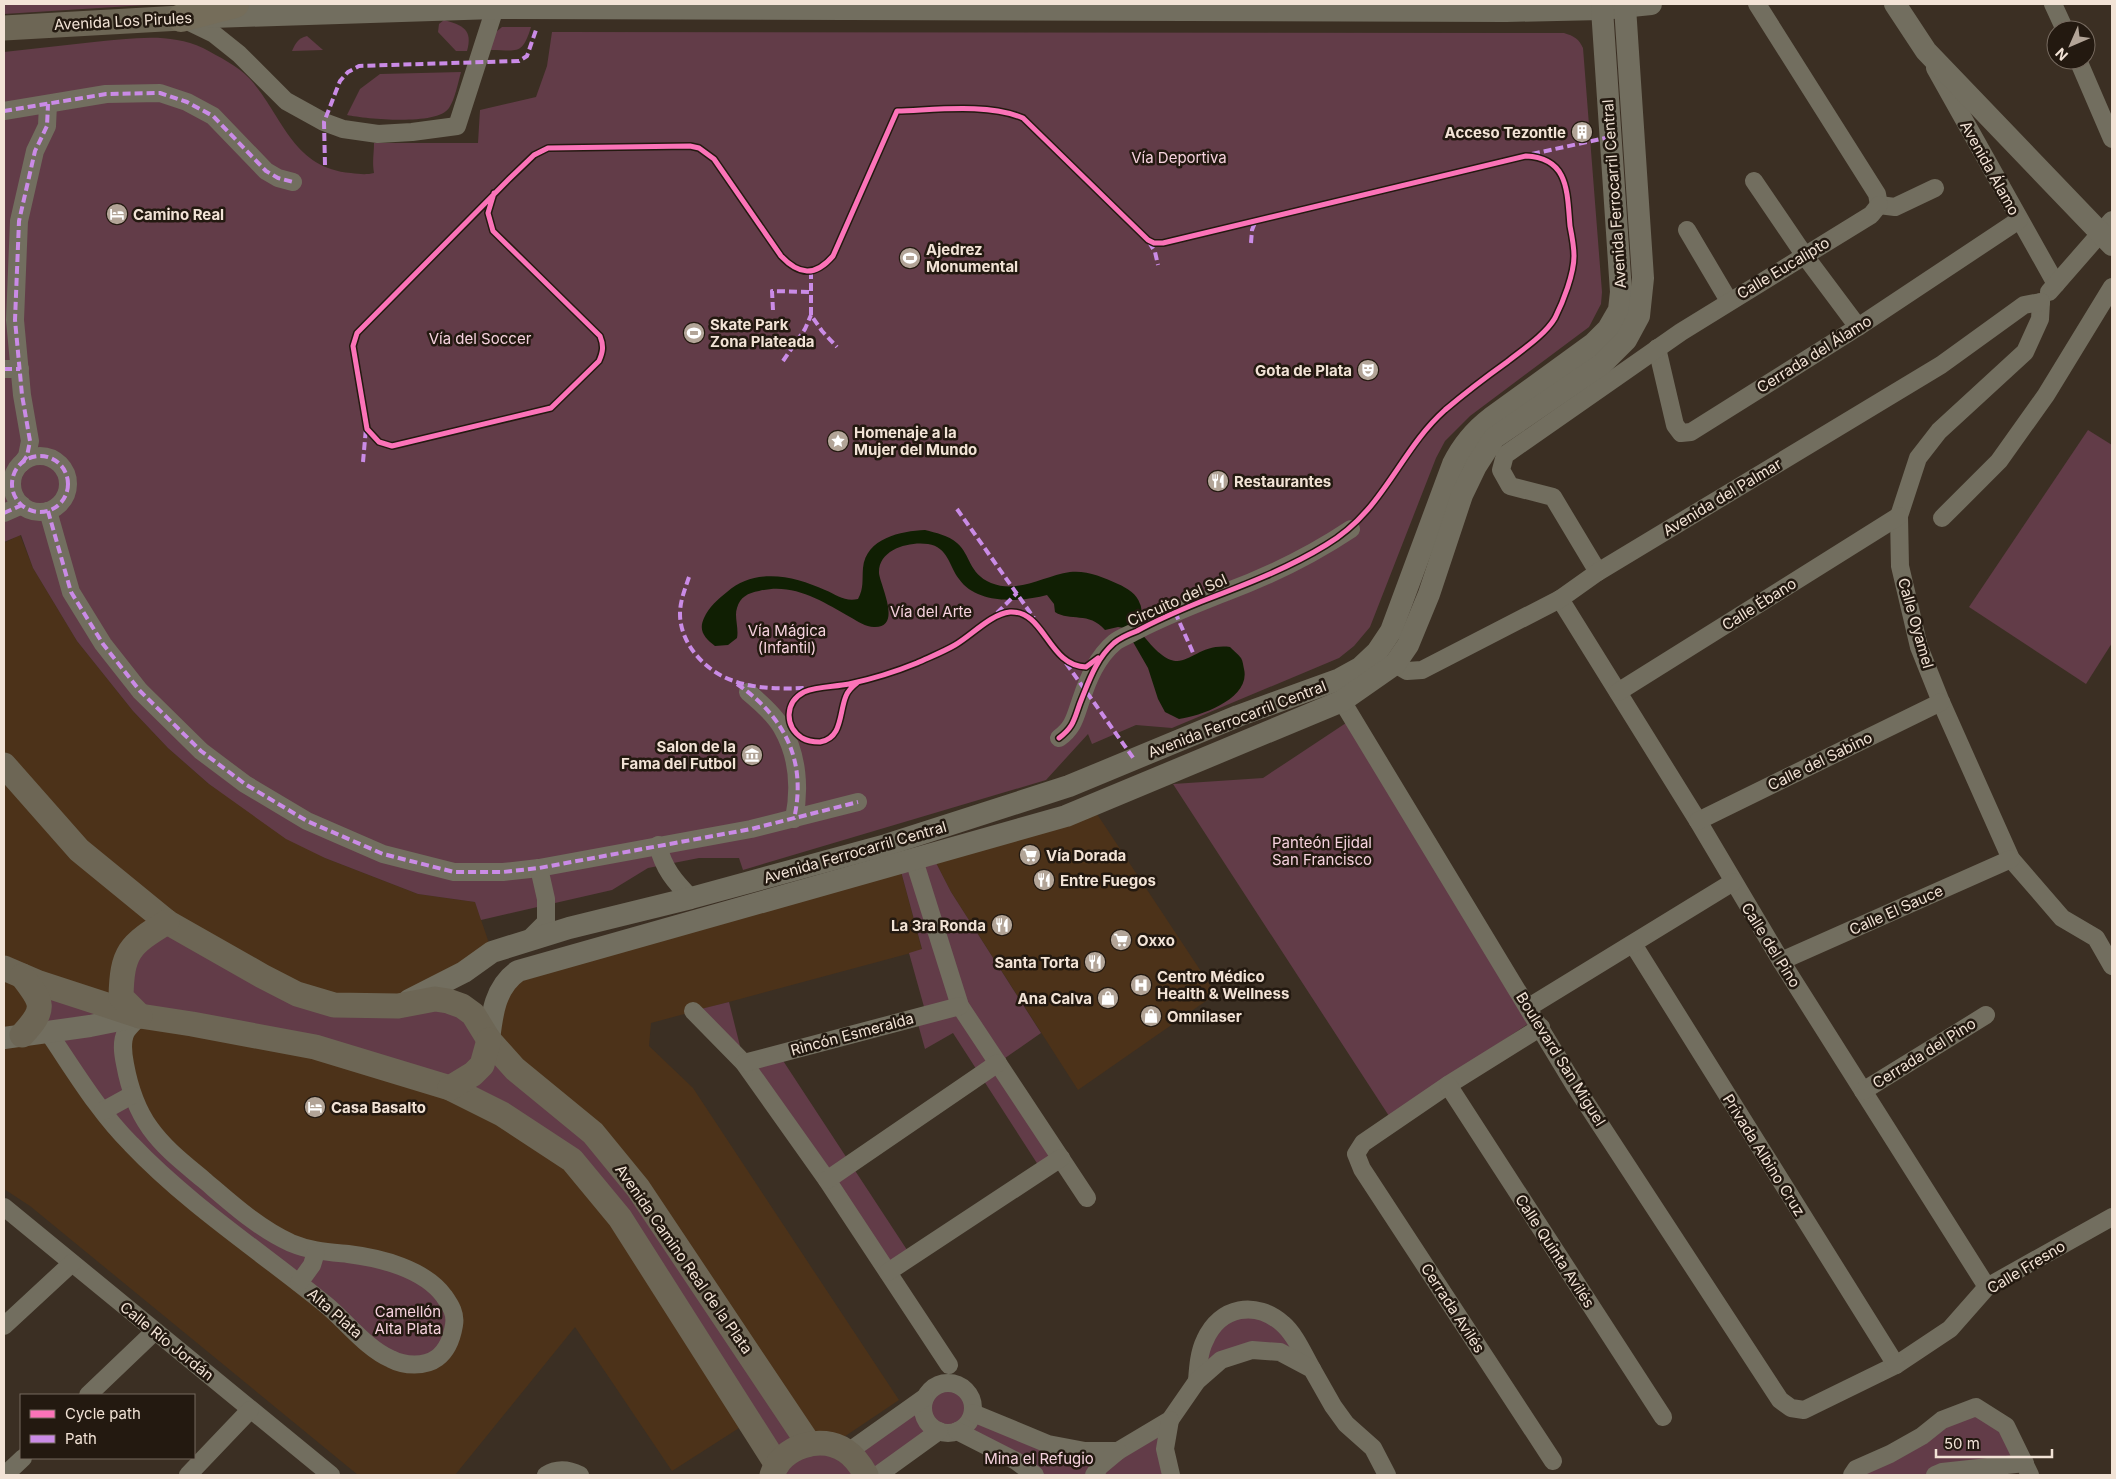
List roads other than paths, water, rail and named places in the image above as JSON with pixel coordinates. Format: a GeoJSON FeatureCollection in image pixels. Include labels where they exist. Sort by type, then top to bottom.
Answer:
{"type":"FeatureCollection","features":[{"type":"Feature","properties":{"kind":"main road"},"geometry":{"type":"LineString","coordinates":[[181,18],[235,4]]}},
{"type":"Feature","properties":{"kind":"main road","name":"Avenida Los Pirules"},"geometry":{"type":"LineString","coordinates":[[4,28],[181,18]]}},
{"type":"Feature","properties":{"kind":"main road","name":"Avenida Camino Real de la Plata"},"geometry":{"type":"LineString","coordinates":[[4,765],[79,850],[167,922],[297,994],[334,1005],[398,1006],[435,999],[462,1006],[473,1014],[488,1040],[515,1069],[593,1133],[638,1188],[809,1444]]}},
{"type":"Feature","properties":{"kind":"main road"},"geometry":{"type":"LineString","coordinates":[[140,1016],[121,997],[122,971],[125,958],[132,947],[146,935],[167,922]]}},
{"type":"Feature","properties":{"kind":"main road"},"geometry":{"type":"LineString","coordinates":[[13,972],[38,996],[40,1007],[35,1019],[13,1036]]}},
{"type":"Feature","properties":{"kind":"main road","name":"Avenida Camino Real de la Plata"},"geometry":{"type":"LineString","coordinates":[[13,972],[140,1016],[314,1047],[450,1088],[502,1114],[572,1160],[620,1218],[774,1470]]}},
{"type":"Feature","properties":{"kind":"main road"},"geometry":{"type":"LineString","coordinates":[[450,1088],[473,1074],[482,1065],[488,1040]]}},
{"type":"Feature","properties":{"kind":"main road"},"geometry":{"type":"LineString","coordinates":[[774,1470],[794,1449],[809,1444],[832,1445],[848,1452],[866,1475]]}},
{"type":"Feature","properties":{"kind":"street","name":"Avenida Los Pirules"},"geometry":{"type":"LineString","coordinates":[[181,18],[495,8],[1476,11],[1602,9],[1651,4]]}},
{"type":"Feature","properties":{"kind":"street"},"geometry":{"type":"LineString","coordinates":[[1757,4],[1877,194],[1879,205],[1895,207],[1935,188]]}},
{"type":"Feature","properties":{"kind":"street","name":"Avenida Álamo"},"geometry":{"type":"LineString","coordinates":[[1895,4],[1926,51],[2056,284]]}},
{"type":"Feature","properties":{"kind":"street"},"geometry":{"type":"LineString","coordinates":[[2053,4],[2060,20]]}},
{"type":"Feature","properties":{"kind":"street","name":"Avenida Ferrocarril Central"},"geometry":{"type":"LineString","coordinates":[[488,1040],[493,1009],[502,988],[508,978],[518,971],[1066,816],[1342,701],[1395,664],[1408,645],[1437,571],[1462,495],[1476,466],[1494,438],[1602,364],[1626,340],[1639,316],[1643,278],[1625,6]]}},
{"type":"Feature","properties":{"kind":"street"},"geometry":{"type":"LineString","coordinates":[[181,18],[214,34],[239,54],[286,101],[343,130],[378,134],[458,126],[495,8]]}},
{"type":"Feature","properties":{"kind":"street","name":"Avenida Ferrocarril Central"},"geometry":{"type":"LineString","coordinates":[[398,1006],[464,972],[492,952],[568,928],[691,898],[886,845],[1070,786],[1238,716],[1340,680],[1360,668],[1376,652],[1390,631],[1453,464],[1463,445],[1475,431],[1491,418],[1593,344],[1608,328],[1619,310],[1621,292],[1602,9]]}},
{"type":"Feature","properties":{"kind":"street","name":"Avenida Álamo"},"geometry":{"type":"LineString","coordinates":[[1926,51],[2109,233],[2056,284],[2041,302]]}},
{"type":"Feature","properties":{"kind":"street"},"geometry":{"type":"LineString","coordinates":[[2082,70],[2112,139]]}},
{"type":"Feature","properties":{"kind":"street"},"geometry":{"type":"LineString","coordinates":[[4,112],[106,94],[160,93],[178,99],[213,116],[266,171],[278,178],[293,182]]}},
{"type":"Feature","properties":{"kind":"street"},"geometry":{"type":"LineString","coordinates":[[22,463],[40,456],[52,459],[63,468],[68,485],[67,494],[56,507],[40,512],[30,510],[22,505],[8,481],[27,456],[30,441],[12,369],[19,221],[34,152],[46,126],[48,104]]}},
{"type":"Feature","properties":{"kind":"street"},"geometry":{"type":"LineString","coordinates":[[1754,181],[1805,256],[1858,327]]}},
{"type":"Feature","properties":{"kind":"street","name":"Calle Eucalipto"},"geometry":{"type":"LineString","coordinates":[[1598,572],[1553,497],[1510,486],[1501,470],[1505,455],[1657,348],[1729,301],[1870,215],[1879,205]]}},
{"type":"Feature","properties":{"kind":"street","name":"Cerrada del Álamo"},"geometry":{"type":"LineString","coordinates":[[1657,348],[1675,425],[1681,433],[1690,432],[1858,327],[2019,220]]}},
{"type":"Feature","properties":{"kind":"street"},"geometry":{"type":"LineString","coordinates":[[1687,230],[1729,301]]}},
{"type":"Feature","properties":{"kind":"street"},"geometry":{"type":"LineString","coordinates":[[1942,518],[1999,461],[2046,395],[2112,287]]}},
{"type":"Feature","properties":{"kind":"street","name":"Calle Oyamel"},"geometry":{"type":"LineString","coordinates":[[2041,302],[2040,319],[2025,352],[1939,431],[1918,458],[1899,516],[1900,566],[1920,648],[1941,702],[2011,859],[2062,918],[2104,940],[2112,966]]}},
{"type":"Feature","properties":{"kind":"street","name":"Avenida del Palmar"},"geometry":{"type":"LineString","coordinates":[[1395,664],[1407,671],[1422,670],[1560,599],[1598,572],[1941,365],[2024,305],[2041,302]]}},
{"type":"Feature","properties":{"kind":"street"},"geometry":{"type":"LineString","coordinates":[[4,514],[22,505]]}},
{"type":"Feature","properties":{"kind":"street"},"geometry":{"type":"LineString","coordinates":[[48,511],[70,592],[103,644],[140,691],[201,751],[245,784],[307,821],[383,854],[454,872],[503,872],[540,868],[751,829],[858,802]]}},
{"type":"Feature","properties":{"kind":"street","name":"Calle Ébano"},"geometry":{"type":"LineString","coordinates":[[1618,692],[1899,516]]}},
{"type":"Feature","properties":{"kind":"street","name":"Circuito del Sol"},"geometry":{"type":"LineString","coordinates":[[1059,738],[1069,731],[1076,721],[1081,700],[1100,657],[1116,642],[1166,615],[1288,565],[1351,529]]}},
{"type":"Feature","properties":{"kind":"street"},"geometry":{"type":"LineString","coordinates":[[1416,564],[1437,571]]}},
{"type":"Feature","properties":{"kind":"street","name":"Calle del Pino"},"geometry":{"type":"LineString","coordinates":[[1560,599],[1698,821],[1781,962],[1987,1288]]}},
{"type":"Feature","properties":{"kind":"street"},"geometry":{"type":"LineString","coordinates":[[748,692],[782,728],[794,759],[798,785],[794,819]]}},
{"type":"Feature","properties":{"kind":"street","name":"Boulevard San Miguel"},"geometry":{"type":"LineString","coordinates":[[1342,701],[1575,1086],[1780,1400],[1791,1408]]}},
{"type":"Feature","properties":{"kind":"street","name":"Calle del Sabino"},"geometry":{"type":"LineString","coordinates":[[1698,821],[1941,702]]}},
{"type":"Feature","properties":{"kind":"street"},"geometry":{"type":"LineString","coordinates":[[658,845],[661,860],[669,874],[691,898]]}},
{"type":"Feature","properties":{"kind":"street","name":"Calle El Sauce"},"geometry":{"type":"LineString","coordinates":[[1781,962],[2011,859]]}},
{"type":"Feature","properties":{"kind":"street"},"geometry":{"type":"LineString","coordinates":[[914,860],[960,1006],[1087,1198]]}},
{"type":"Feature","properties":{"kind":"street"},"geometry":{"type":"LineString","coordinates":[[527,941],[546,922],[546,899],[540,868]]}},
{"type":"Feature","properties":{"kind":"street"},"geometry":{"type":"LineString","coordinates":[[1528,1007],[1733,882]]}},
{"type":"Feature","properties":{"kind":"street","name":"Privada Albino Cruz"},"geometry":{"type":"LineString","coordinates":[[1633,944],[1896,1365]]}},
{"type":"Feature","properties":{"kind":"street","name":"Rincón Esmeralda"},"geometry":{"type":"LineString","coordinates":[[744,1062],[960,1006]]}},
{"type":"Feature","properties":{"kind":"street"},"geometry":{"type":"LineString","coordinates":[[694,1011],[744,1062],[827,1180],[949,1365]]}},
{"type":"Feature","properties":{"kind":"street","name":"Cerrada del Pino"},"geometry":{"type":"LineString","coordinates":[[1863,1091],[1986,1015]]}},
{"type":"Feature","properties":{"kind":"street"},"geometry":{"type":"LineString","coordinates":[[13,1036],[140,1016]]}},
{"type":"Feature","properties":{"kind":"street","name":"Alta Plata"},"geometry":{"type":"LineString","coordinates":[[48,1032],[103,1111],[129,1143],[176,1188],[249,1247],[299,1283],[390,1359],[406,1364],[423,1364],[438,1358],[452,1340],[455,1317],[451,1304],[438,1288],[396,1265],[373,1258],[316,1252],[292,1243],[248,1217],[166,1148],[149,1127],[132,1095],[122,1050],[126,1032],[140,1016]]}},
{"type":"Feature","properties":{"kind":"street"},"geometry":{"type":"LineString","coordinates":[[1448,1085],[1541,1028]]}},
{"type":"Feature","properties":{"kind":"street"},"geometry":{"type":"LineString","coordinates":[[827,1180],[998,1063]]}},
{"type":"Feature","properties":{"kind":"street","name":"Cerrada Avilés"},"geometry":{"type":"LineString","coordinates":[[1448,1085],[1363,1143],[1356,1154],[1362,1169],[1553,1461]]}},
{"type":"Feature","properties":{"kind":"street","name":"Calle Quinta Avilés"},"geometry":{"type":"LineString","coordinates":[[1448,1085],[1663,1417]]}},
{"type":"Feature","properties":{"kind":"street"},"geometry":{"type":"LineString","coordinates":[[103,1111],[132,1095]]}},
{"type":"Feature","properties":{"kind":"street"},"geometry":{"type":"LineString","coordinates":[[888,1272],[1061,1158]]}},
{"type":"Feature","properties":{"kind":"street","name":"Calle Río Jordán"},"geometry":{"type":"LineString","coordinates":[[4,1208],[331,1475]]}},
{"type":"Feature","properties":{"kind":"street","name":"Calle Fresno"},"geometry":{"type":"LineString","coordinates":[[1791,1408],[1804,1410],[1896,1365],[1950,1329],[1987,1288],[2112,1217]]}},
{"type":"Feature","properties":{"kind":"street"},"geometry":{"type":"LineString","coordinates":[[299,1283],[312,1265],[316,1252]]}},
{"type":"Feature","properties":{"kind":"street"},"geometry":{"type":"LineString","coordinates":[[4,1326],[72,1263]]}},
{"type":"Feature","properties":{"kind":"street"},"geometry":{"type":"LineString","coordinates":[[1196,1381],[1204,1340],[1214,1325],[1229,1313],[1246,1308],[1270,1313],[1285,1325],[1333,1406],[1346,1424],[1373,1448],[1387,1475]]}},
{"type":"Feature","properties":{"kind":"street"},"geometry":{"type":"LineString","coordinates":[[89,1394],[155,1331]]}},
{"type":"Feature","properties":{"kind":"street"},"geometry":{"type":"LineString","coordinates":[[1171,1475],[1165,1449],[1170,1420],[1196,1381],[1222,1360],[1252,1350],[1280,1352],[1312,1369]]}},
{"type":"Feature","properties":{"kind":"street"},"geometry":{"type":"LineString","coordinates":[[848,1452],[924,1398],[935,1386],[948,1382],[959,1385],[971,1396],[973,1412],[970,1420],[957,1431],[951,1433],[939,1431],[927,1421],[924,1414],[924,1398]]}},
{"type":"Feature","properties":{"kind":"street"},"geometry":{"type":"LineString","coordinates":[[1852,1475],[1856,1469],[1890,1454],[1922,1436],[1942,1420],[1976,1407],[2006,1426],[2027,1469],[1942,1472],[1935,1475]]}},
{"type":"Feature","properties":{"kind":"street"},"geometry":{"type":"LineString","coordinates":[[188,1475],[250,1410]]}},
{"type":"Feature","properties":{"kind":"street"},"geometry":{"type":"LineString","coordinates":[[973,1412],[1048,1444],[1085,1451],[1118,1451]]}},
{"type":"Feature","properties":{"kind":"street"},"geometry":{"type":"LineString","coordinates":[[1094,1475],[1100,1466],[1118,1451],[1170,1420]]}},
{"type":"Feature","properties":{"kind":"street"},"geometry":{"type":"LineString","coordinates":[[878,1475],[939,1431]]}},
{"type":"Feature","properties":{"kind":"street"},"geometry":{"type":"LineString","coordinates":[[957,1431],[1016,1462],[1034,1475]]}},
{"type":"Feature","properties":{"kind":"street"},"geometry":{"type":"LineString","coordinates":[[4,1475],[22,1459]]}},
{"type":"Feature","properties":{"kind":"street"},"geometry":{"type":"LineString","coordinates":[[546,1475],[562,1469],[573,1471],[580,1475]]}},
{"type":"Feature","properties":{"kind":"place","name":"Acceso Tezontle"},"geometry":{"type":"Point","coordinates":[1582,132]}},
{"type":"Feature","properties":{"kind":"place","name":"Camino Real"},"geometry":{"type":"Point","coordinates":[117,214]}},
{"type":"Feature","properties":{"kind":"place","name":"Ajedrez Monumental"},"geometry":{"type":"Point","coordinates":[910,258]}},
{"type":"Feature","properties":{"kind":"place","name":"Skate Park Zona Plateada"},"geometry":{"type":"Point","coordinates":[694,333]}},
{"type":"Feature","properties":{"kind":"place","name":"Gota de Plata"},"geometry":{"type":"Point","coordinates":[1368,370]}},
{"type":"Feature","properties":{"kind":"place","name":"Homenaje a la Mujer del Mundo"},"geometry":{"type":"Point","coordinates":[838,441]}},
{"type":"Feature","properties":{"kind":"place","name":"Restaurantes"},"geometry":{"type":"Point","coordinates":[1218,481]}},
{"type":"Feature","properties":{"kind":"place","name":"Salon de la Fama del Futbol"},"geometry":{"type":"Point","coordinates":[752,755]}},
{"type":"Feature","properties":{"kind":"place","name":"Vía Dorada"},"geometry":{"type":"Point","coordinates":[1030,855]}},
{"type":"Feature","properties":{"kind":"place","name":"Entre Fuegos"},"geometry":{"type":"Point","coordinates":[1044,880]}},
{"type":"Feature","properties":{"kind":"place","name":"La 3ra Ronda"},"geometry":{"type":"Point","coordinates":[1002,925]}},
{"type":"Feature","properties":{"kind":"place","name":"Oxxo"},"geometry":{"type":"Point","coordinates":[1121,940]}},
{"type":"Feature","properties":{"kind":"place","name":"Santa Torta"},"geometry":{"type":"Point","coordinates":[1095,962]}},
{"type":"Feature","properties":{"kind":"place","name":"Centro Médico Health & Wellness"},"geometry":{"type":"Point","coordinates":[1141,985]}},
{"type":"Feature","properties":{"kind":"place","name":"Ana Calva"},"geometry":{"type":"Point","coordinates":[1108,998]}},
{"type":"Feature","properties":{"kind":"place","name":"Omnilaser"},"geometry":{"type":"Point","coordinates":[1151,1016]}},
{"type":"Feature","properties":{"kind":"place","name":"Casa Basalto"},"geometry":{"type":"Point","coordinates":[315,1107]}},
{"type":"Feature","properties":{"kind":"park label","name":"Vía Deportiva"},"geometry":{"type":"Point","coordinates":[1179,157]}},
{"type":"Feature","properties":{"kind":"park label","name":"Vía del Soccer"},"geometry":{"type":"Point","coordinates":[480,338]}},
{"type":"Feature","properties":{"kind":"park label","name":"Vía del Arte"},"geometry":{"type":"Point","coordinates":[931,611]}},
{"type":"Feature","properties":{"kind":"park label","name":"Vía Mágica (Infantil)"},"geometry":{"type":"Point","coordinates":[787,638]}},
{"type":"Feature","properties":{"kind":"park label","name":"Panteón Ejidal San Francisco"},"geometry":{"type":"Point","coordinates":[1322,850]}},
{"type":"Feature","properties":{"kind":"park label","name":"Camellón Alta Plata"},"geometry":{"type":"Point","coordinates":[408,1320]}},
{"type":"Feature","properties":{"kind":"park label","name":"Mina el Refugio"},"geometry":{"type":"Point","coordinates":[1039,1458]}}]}
